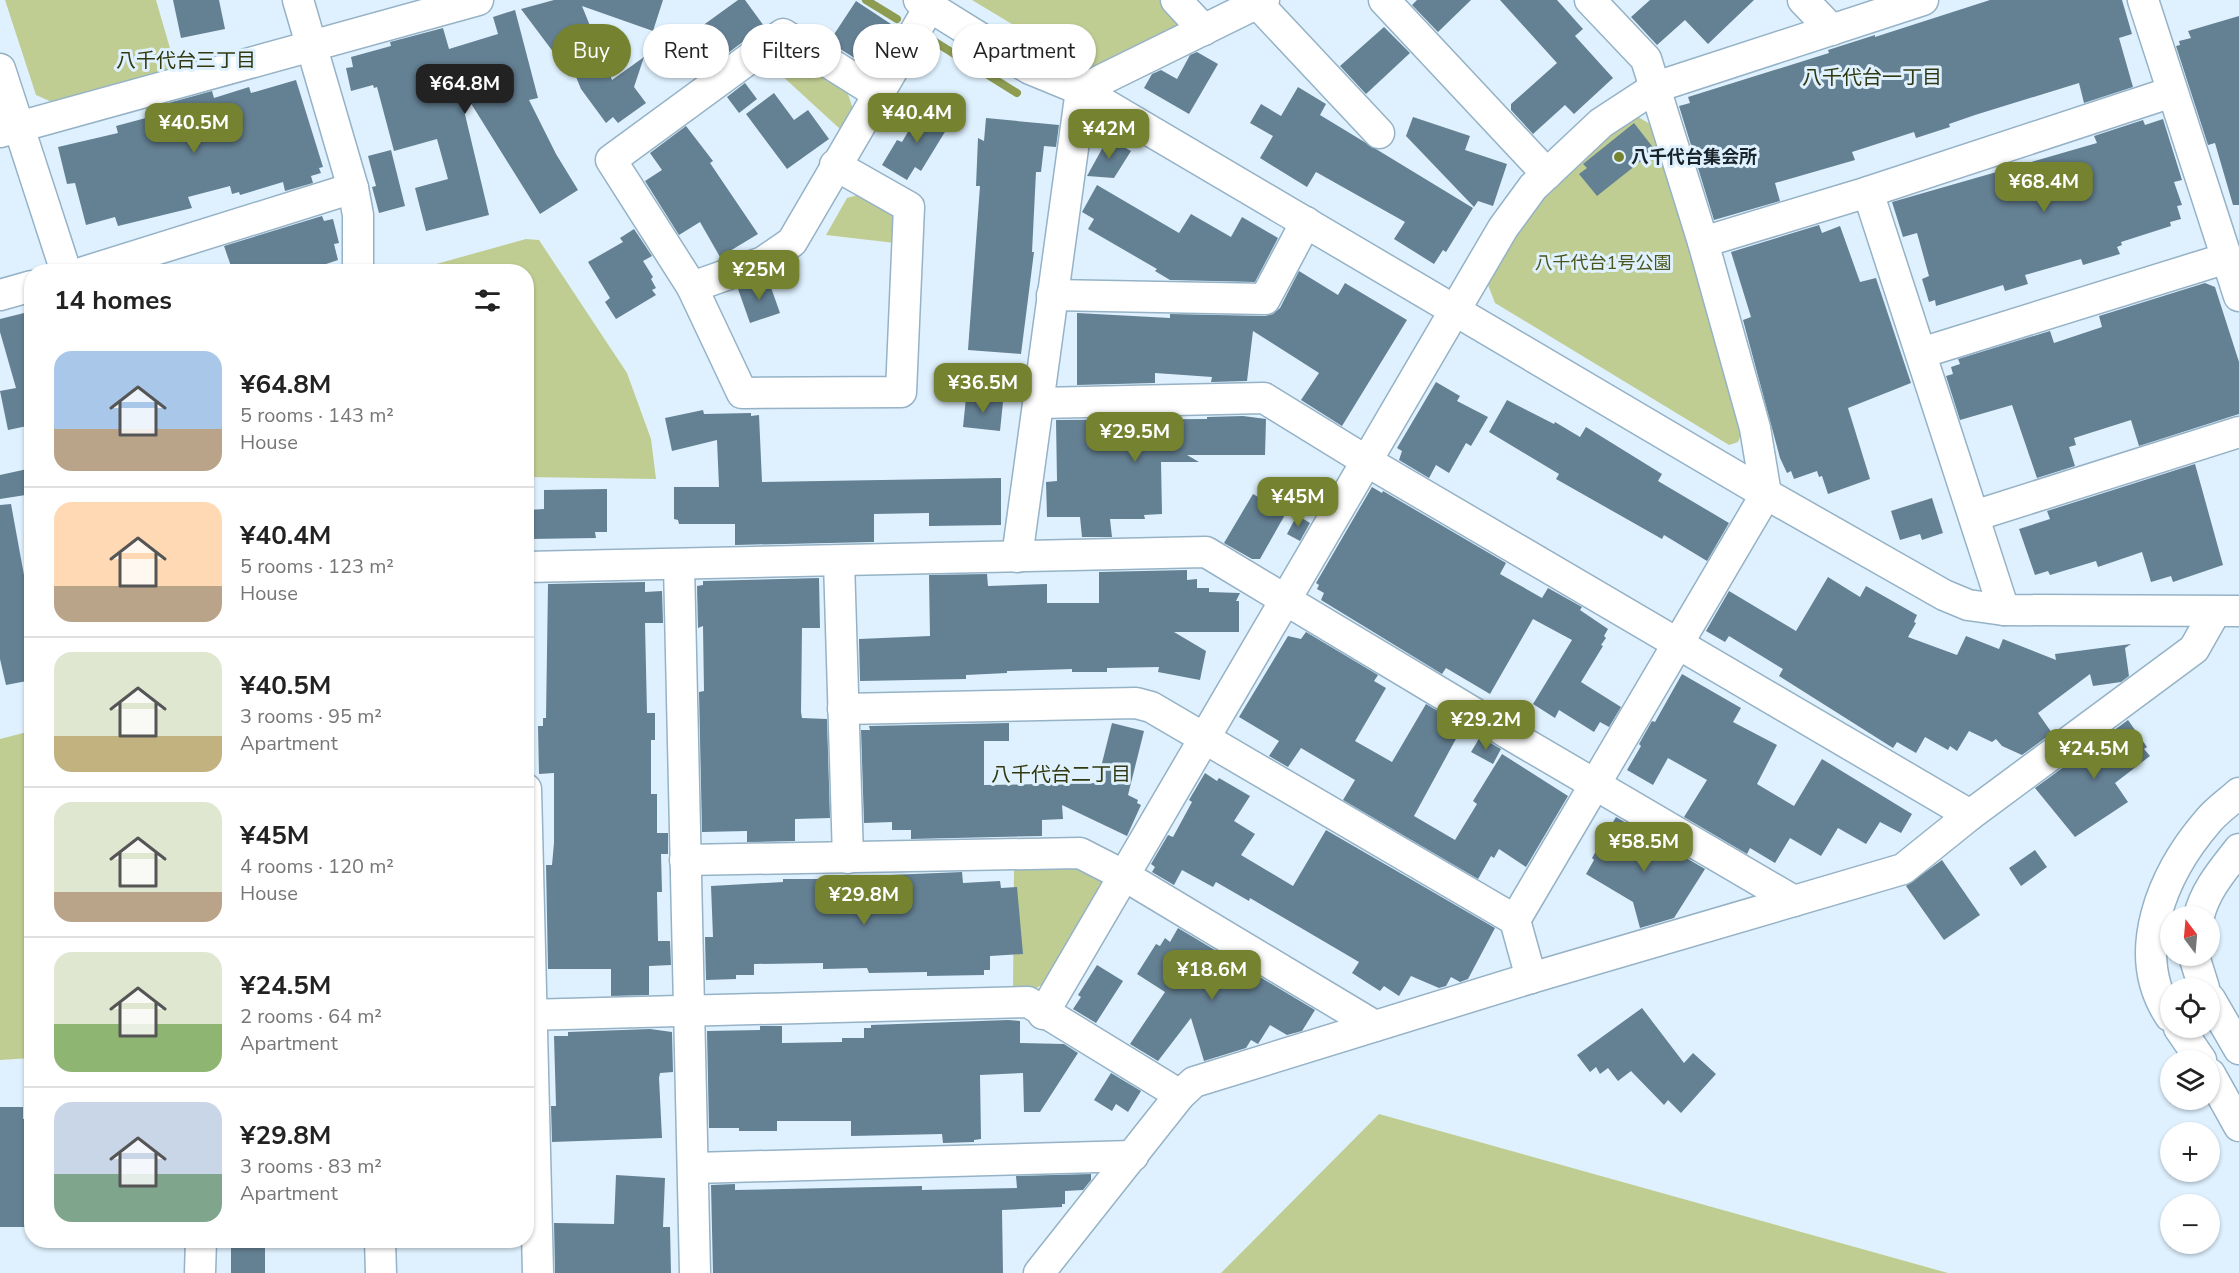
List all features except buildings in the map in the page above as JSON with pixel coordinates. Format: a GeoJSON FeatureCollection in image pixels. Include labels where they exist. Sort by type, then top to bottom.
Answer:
{"type":"FeatureCollection","features":[{"type":"Feature","properties":{"kind":"street"},"geometry":{"type":"LineString","coordinates":[[298,0],[353,188],[358,215],[358,264]]}},
{"type":"Feature","properties":{"kind":"street"},"geometry":{"type":"LineString","coordinates":[[10,130],[478,0]]}},
{"type":"Feature","properties":{"kind":"street"},"geometry":{"type":"LineString","coordinates":[[1176,0],[1204,30]]}},
{"type":"Feature","properties":{"kind":"street"},"geometry":{"type":"LineString","coordinates":[[1384,0],[1547,174]]}},
{"type":"Feature","properties":{"kind":"street"},"geometry":{"type":"LineString","coordinates":[[1515,920],[1766,494],[1755,428],[1703,242],[1656,87],[1646,59],[1590,0]]}},
{"type":"Feature","properties":{"kind":"street"},"geometry":{"type":"LineString","coordinates":[[1803,0],[1832,30]]}},
{"type":"Feature","properties":{"kind":"street"},"geometry":{"type":"LineString","coordinates":[[1043,1014],[1503,228],[1533,187],[1600,123],[1656,87],[1923,0]]}},
{"type":"Feature","properties":{"kind":"street"},"geometry":{"type":"LineString","coordinates":[[2143,0],[2239,296]]}},
{"type":"Feature","properties":{"kind":"street"},"geometry":{"type":"LineString","coordinates":[[1081,90],[1261,2],[1379,133]]}},
{"type":"Feature","properties":{"kind":"street"},"geometry":{"type":"LineString","coordinates":[[692,287],[763,262],[792,242],[877,93],[925,3],[1029,69],[1081,90],[1921,585],[1968,605],[2004,610],[2227,611]]}},
{"type":"Feature","properties":{"kind":"street"},"geometry":{"type":"LineString","coordinates":[[835,165],[909,207],[901,392],[742,393],[692,287],[611,160],[783,34],[877,93]]}},
{"type":"Feature","properties":{"kind":"street"},"geometry":{"type":"LineString","coordinates":[[0,69],[10,130],[63,264]]}},
{"type":"Feature","properties":{"kind":"street"},"geometry":{"type":"LineString","coordinates":[[1017,557],[1081,90]]}},
{"type":"Feature","properties":{"kind":"street"},"geometry":{"type":"LineString","coordinates":[[1703,242],[1868,192],[2172,92]]}},
{"type":"Feature","properties":{"kind":"street"},"geometry":{"type":"LineString","coordinates":[[110,264],[353,188]]}},
{"type":"Feature","properties":{"kind":"street"},"geometry":{"type":"LineString","coordinates":[[1868,192],[2004,610]]}},
{"type":"Feature","properties":{"kind":"street"},"geometry":{"type":"LineString","coordinates":[[1052,295],[1265,299],[1306,222]]}},
{"type":"Feature","properties":{"kind":"street"},"geometry":{"type":"LineString","coordinates":[[1922,353],[2227,258]]}},
{"type":"Feature","properties":{"kind":"street"},"geometry":{"type":"LineString","coordinates":[[0,296],[24,288]]}},
{"type":"Feature","properties":{"kind":"street"},"geometry":{"type":"LineString","coordinates":[[1039,403],[1264,398],[1677,645],[1970,815]]}},
{"type":"Feature","properties":{"kind":"street"},"geometry":{"type":"LineString","coordinates":[[1974,516],[2239,432]]}},
{"type":"Feature","properties":{"kind":"street"},"geometry":{"type":"LineString","coordinates":[[534,567],[1206,552],[1794,901]]}},
{"type":"Feature","properties":{"kind":"street"},"geometry":{"type":"LineString","coordinates":[[839,561],[848,858]]}},
{"type":"Feature","properties":{"kind":"street"},"geometry":{"type":"LineString","coordinates":[[679,565],[695,1273]]}},
{"type":"Feature","properties":{"kind":"street"},"geometry":{"type":"LineString","coordinates":[[1040,1273],[1180,1095],[1194,1082],[1531,978],[1903,869],[1970,815],[2194,649],[2227,611]]}},
{"type":"Feature","properties":{"kind":"street"},"geometry":{"type":"LineString","coordinates":[[843,709],[1136,703],[1150,707],[1515,920],[1531,978]]}},
{"type":"Feature","properties":{"kind":"street"},"geometry":{"type":"LineString","coordinates":[[2160,999],[2152,973],[2149,951],[2160,901],[2188,846],[2209,820],[2239,794]]}},
{"type":"Feature","properties":{"kind":"street"},"geometry":{"type":"LineString","coordinates":[[2203,906],[2215,879],[2239,849]]}},
{"type":"Feature","properties":{"kind":"street"},"geometry":{"type":"LineString","coordinates":[[685,860],[1080,853],[1125,876],[1375,1026]]}},
{"type":"Feature","properties":{"kind":"street"},"geometry":{"type":"LineString","coordinates":[[534,1015],[1028,1002],[1043,1014],[1180,1095]]}},
{"type":"Feature","properties":{"kind":"street"},"geometry":{"type":"LineString","coordinates":[[2220,1016],[2239,1049]]}},
{"type":"Feature","properties":{"kind":"street"},"geometry":{"type":"LineString","coordinates":[[2220,1092],[2239,1126]]}},
{"type":"Feature","properties":{"kind":"street"},"geometry":{"type":"LineString","coordinates":[[694,1168],[1133,1156]]}},
{"type":"Feature","properties":{"kind":"street"},"geometry":{"type":"LineString","coordinates":[[534,1158],[538,1273]]}},
{"type":"Feature","properties":{"kind":"street"},"geometry":{"type":"LineString","coordinates":[[200,1273],[201,1248]]}},
{"type":"Feature","properties":{"kind":"street"},"geometry":{"type":"LineString","coordinates":[[380,1248],[381,1273]]}},
{"type":"Feature","properties":{"kind":"green space"},"geometry":{"type":"Polygon","coordinates":[[[5,0],[156,0],[176,69],[54,103],[36,95],[5,0]]]}},
{"type":"Feature","properties":{"kind":"green space"},"geometry":{"type":"Polygon","coordinates":[[[972,0],[1161,0],[1182,23],[1106,67],[1096,67],[1096,24],[1012,24],[972,0]]]}},
{"type":"Feature","properties":{"kind":"green space"},"geometry":{"type":"Polygon","coordinates":[[[784,78],[831,78],[846,88],[853,109],[840,129],[784,78]]]}},
{"type":"Feature","properties":{"kind":"green space","name":"八千代台1号公園"},"geometry":{"type":"Polygon","coordinates":[[[1635,115],[1658,129],[1742,432],[1738,442],[1729,445],[1495,303],[1488,285],[1516,231],[1541,199],[1587,153],[1635,115]]]}},
{"type":"Feature","properties":{"kind":"green space"},"geometry":{"type":"Polygon","coordinates":[[[868,192],[892,206],[899,226],[895,243],[826,235],[847,198],[868,192]]]}},
{"type":"Feature","properties":{"kind":"green space"},"geometry":{"type":"Polygon","coordinates":[[[526,239],[539,240],[627,373],[651,439],[656,479],[534,477],[534,264],[436,264],[526,239]]]}},
{"type":"Feature","properties":{"kind":"green space"},"geometry":{"type":"Polygon","coordinates":[[[24,733],[24,1058],[0,1060],[0,739],[24,733]]]}},
{"type":"Feature","properties":{"kind":"green space"},"geometry":{"type":"Polygon","coordinates":[[[1079,863],[1100,873],[1103,888],[1052,978],[1032,991],[1013,989],[1014,866],[1079,863]]]}},
{"type":"Feature","properties":{"kind":"green space"},"geometry":{"type":"Polygon","coordinates":[[[1379,1114],[1948,1273],[1221,1273],[1379,1114]]]}},
{"type":"Feature","properties":{"kind":"waterway"},"geometry":{"type":"LineString","coordinates":[[866,0],[897,19]]}},
{"type":"Feature","properties":{"kind":"waterway"},"geometry":{"type":"LineString","coordinates":[[940,45],[1017,93]]}},
{"type":"Feature","properties":{"kind":"place","name":"八千代台集会所"},"geometry":{"type":"Point","coordinates":[1619,157]}},
{"type":"Feature","properties":{"kind":"district","name":"八千代台三丁目"},"geometry":{"type":"Point","coordinates":[186,60]}},
{"type":"Feature","properties":{"kind":"district","name":"八千代台一丁目"},"geometry":{"type":"Point","coordinates":[1872,77]}},
{"type":"Feature","properties":{"kind":"district","name":"八千代台二丁目"},"geometry":{"type":"Point","coordinates":[1061,774]}}]}
